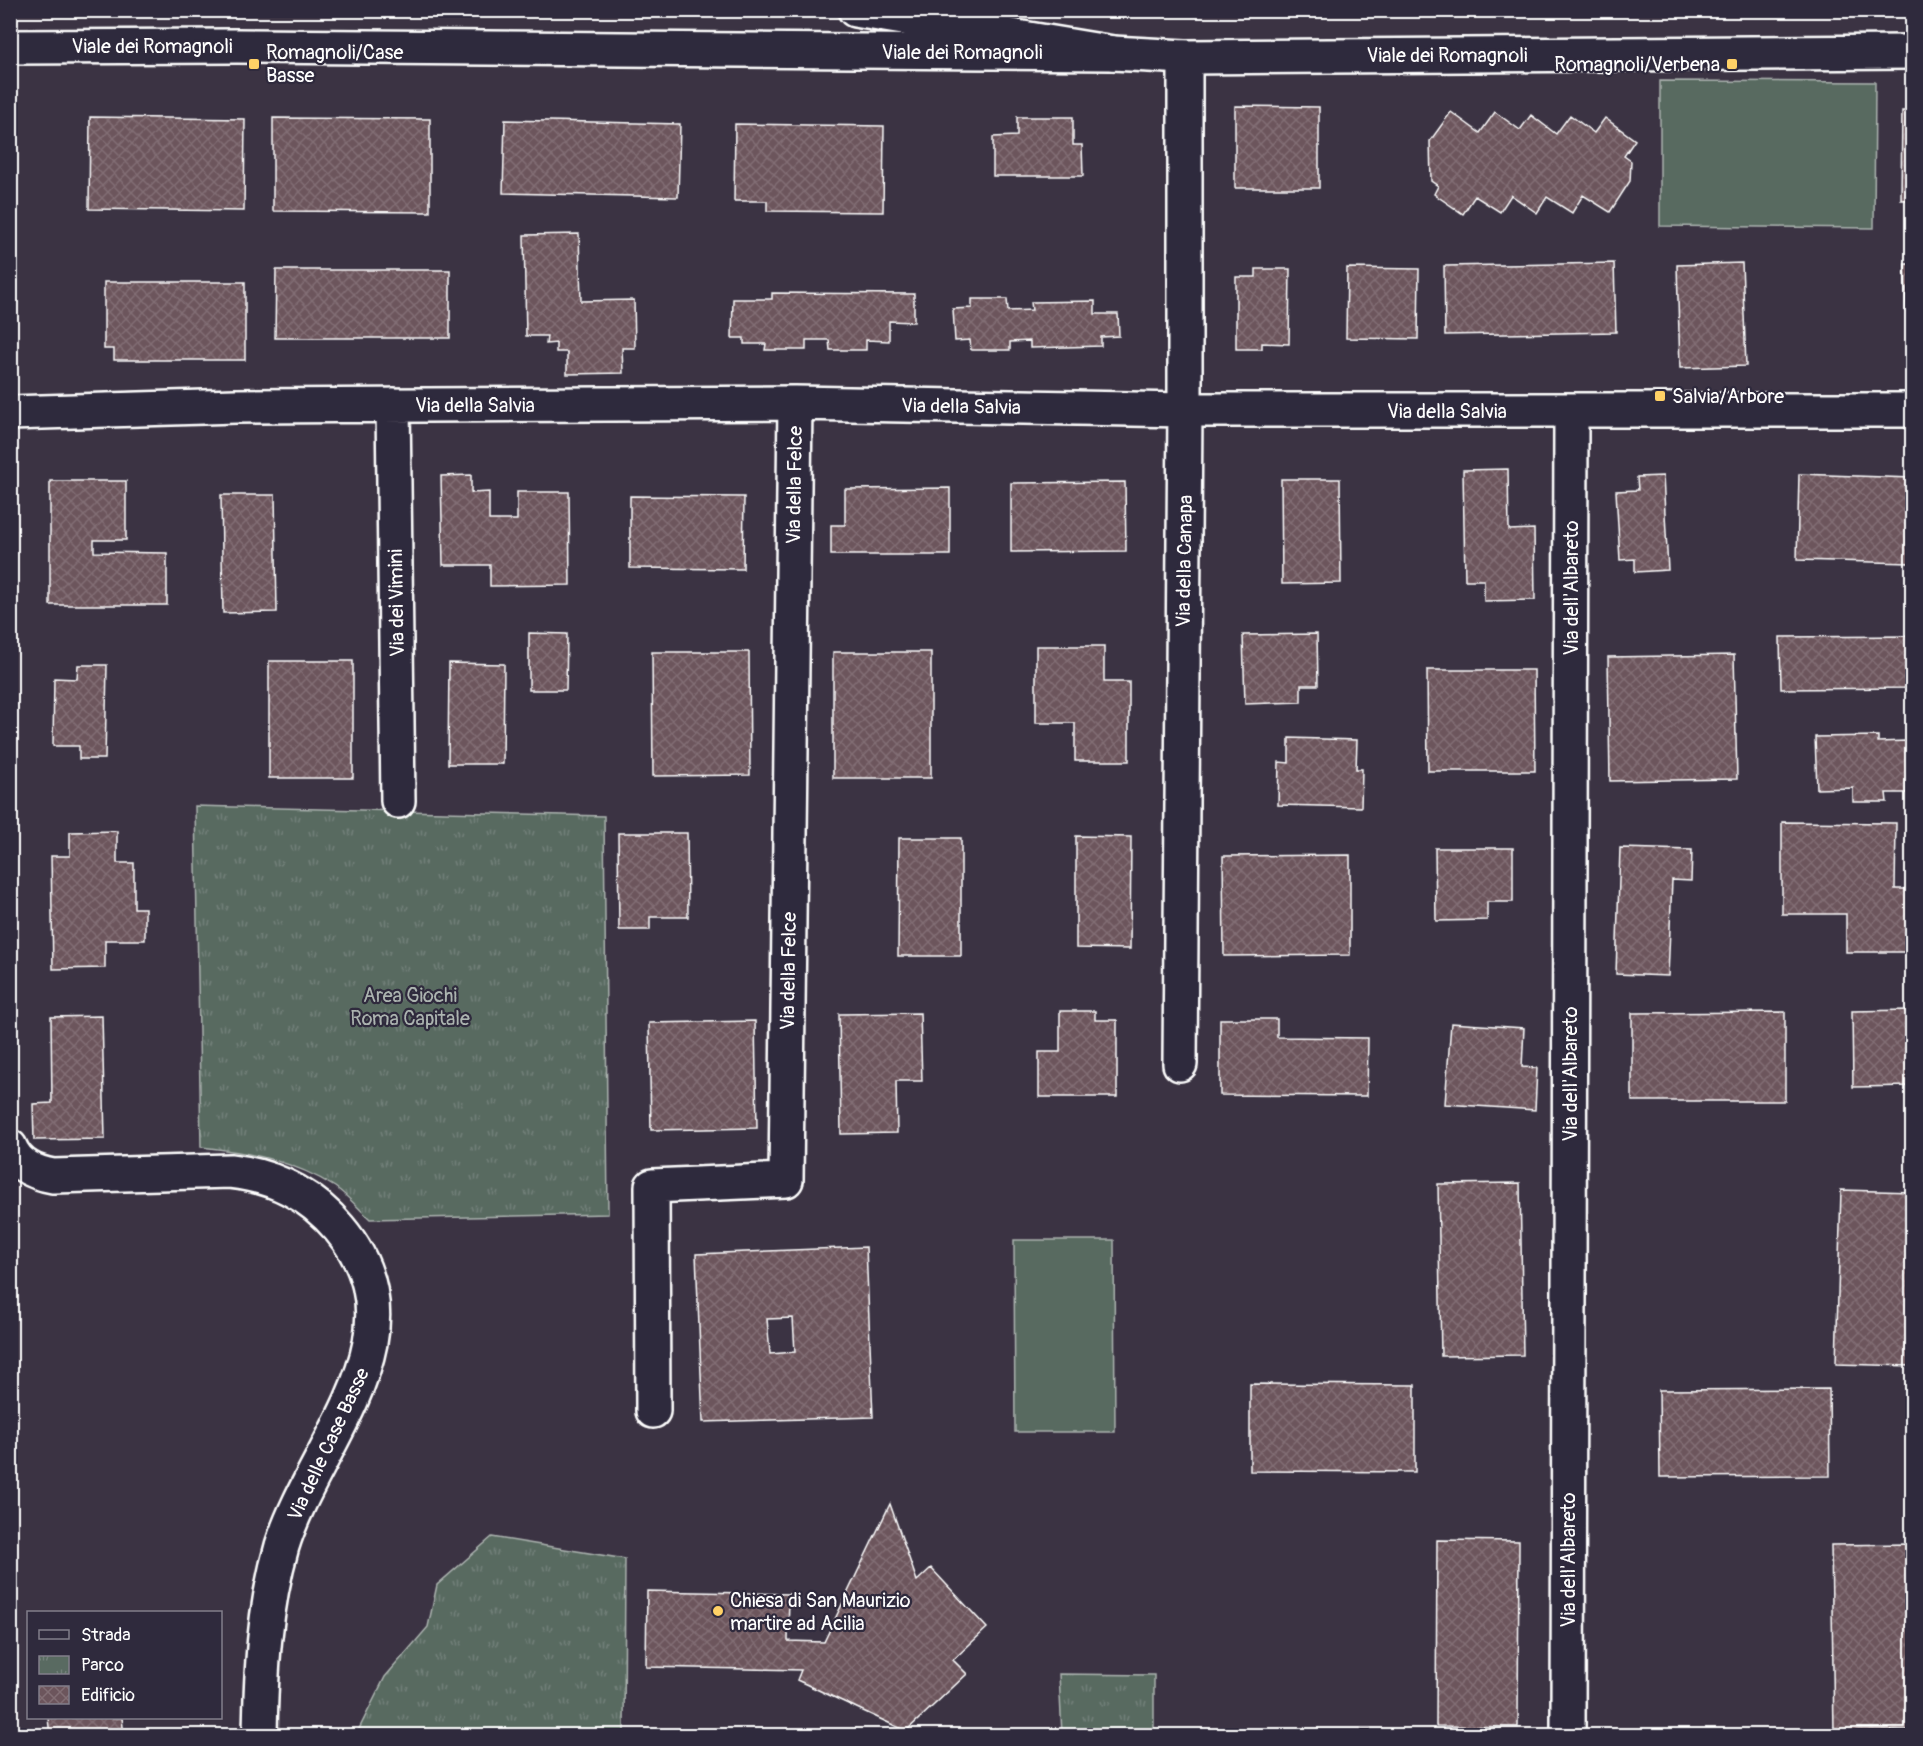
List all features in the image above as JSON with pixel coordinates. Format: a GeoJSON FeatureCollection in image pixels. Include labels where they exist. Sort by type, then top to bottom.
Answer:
{"type":"FeatureCollection","features":[{"type":"Feature","properties":{"kind":"street"},"geometry":{"type":"LineString","coordinates":[[855,10],[1113,53]]}},
{"type":"Feature","properties":{"kind":"street","name":"Viale dei Romagnoli"},"geometry":{"type":"LineString","coordinates":[[10,47],[237,46],[1113,53],[1185,57],[1912,52]]}},
{"type":"Feature","properties":{"kind":"street","name":"Via della Canapa"},"geometry":{"type":"LineString","coordinates":[[1180,1064],[1185,57]]}},
{"type":"Feature","properties":{"kind":"street","name":"Via della Salvia"},"geometry":{"type":"LineString","coordinates":[[10,413],[393,405],[795,403],[1185,410],[1571,412],[1912,410]]}},
{"type":"Feature","properties":{"kind":"street","name":"Via della Felce"},"geometry":{"type":"LineString","coordinates":[[653,1412],[652,1186],[786,1180],[795,403]]}},
{"type":"Feature","properties":{"kind":"street","name":"Via dei Vimini"},"geometry":{"type":"LineString","coordinates":[[393,405],[398,801]]}},
{"type":"Feature","properties":{"kind":"street","name":"Via dell'Albareto"},"geometry":{"type":"LineString","coordinates":[[1568,1736],[1571,412]]}},
{"type":"Feature","properties":{"kind":"street","name":"Via delle Case Basse"},"geometry":{"type":"LineString","coordinates":[[10,1147],[22,1164],[43,1174],[230,1171],[248,1173],[282,1183],[321,1209],[348,1238],[364,1270],[372,1299],[373,1328],[369,1350],[356,1392],[300,1498],[275,1572],[262,1658],[260,1736]]}},
{"type":"Feature","properties":{"kind":"green space"},"geometry":{"type":"Polygon","coordinates":[[[1660,81],[1875,82],[1874,228],[1660,226],[1660,81]]]}},
{"type":"Feature","properties":{"kind":"green space","name":"Area Giochi Roma Capitale"},"geometry":{"type":"Polygon","coordinates":[[[195,806],[604,816],[608,1214],[370,1219],[339,1190],[304,1170],[254,1155],[201,1147],[195,806]]]}},
{"type":"Feature","properties":{"kind":"green space"},"geometry":{"type":"Polygon","coordinates":[[[1014,1240],[1114,1240],[1115,1432],[1015,1432],[1014,1240]]]}},
{"type":"Feature","properties":{"kind":"green space"},"geometry":{"type":"Polygon","coordinates":[[[492,1537],[625,1559],[624,1735],[356,1735],[385,1677],[428,1627],[437,1585],[492,1537]]]}},
{"type":"Feature","properties":{"kind":"green space"},"geometry":{"type":"Polygon","coordinates":[[[1059,1674],[1154,1675],[1154,1735],[1062,1735],[1059,1674]]]}},
{"type":"Feature","properties":{"kind":"building"},"geometry":{"type":"Polygon","coordinates":[[[1235,106],[1319,107],[1319,188],[1235,188],[1235,106]]]}},
{"type":"Feature","properties":{"kind":"building"},"geometry":{"type":"Polygon","coordinates":[[[1902,111],[1912,111],[1912,200],[1901,200],[1902,111]]]}},
{"type":"Feature","properties":{"kind":"building"},"geometry":{"type":"Polygon","coordinates":[[[1451,112],[1480,133],[1495,112],[1520,130],[1531,115],[1556,134],[1570,115],[1594,133],[1605,118],[1635,140],[1624,156],[1631,161],[1630,181],[1610,212],[1583,195],[1572,213],[1547,197],[1537,213],[1511,195],[1500,212],[1475,196],[1463,214],[1434,194],[1438,186],[1431,181],[1430,141],[1451,112]]]}},
{"type":"Feature","properties":{"kind":"building"},"geometry":{"type":"Polygon","coordinates":[[[90,117],[245,119],[244,211],[89,209],[90,117]]]}},
{"type":"Feature","properties":{"kind":"building"},"geometry":{"type":"Polygon","coordinates":[[[1017,117],[1073,117],[1073,145],[1082,145],[1083,176],[993,176],[993,137],[1017,136],[1017,117]]]}},
{"type":"Feature","properties":{"kind":"building"},"geometry":{"type":"Polygon","coordinates":[[[273,118],[430,119],[430,212],[273,211],[273,118]]]}},
{"type":"Feature","properties":{"kind":"building"},"geometry":{"type":"Polygon","coordinates":[[[505,120],[680,124],[678,197],[503,193],[505,120]]]}},
{"type":"Feature","properties":{"kind":"building"},"geometry":{"type":"Polygon","coordinates":[[[735,124],[884,126],[883,212],[767,211],[767,201],[734,201],[735,124]]]}},
{"type":"Feature","properties":{"kind":"building"},"geometry":{"type":"Polygon","coordinates":[[[579,234],[581,301],[634,300],[635,348],[622,348],[623,373],[567,374],[567,352],[556,352],[556,343],[546,344],[547,336],[526,336],[524,235],[579,234]]]}},
{"type":"Feature","properties":{"kind":"building"},"geometry":{"type":"Polygon","coordinates":[[[1614,263],[1616,332],[1445,335],[1444,266],[1614,263]]]}},
{"type":"Feature","properties":{"kind":"building"},"geometry":{"type":"Polygon","coordinates":[[[1742,263],[1746,366],[1680,368],[1677,265],[1742,263]]]}},
{"type":"Feature","properties":{"kind":"building"},"geometry":{"type":"Polygon","coordinates":[[[1905,264],[1912,264],[1912,346],[1907,346],[1905,264]]]}},
{"type":"Feature","properties":{"kind":"building"},"geometry":{"type":"Polygon","coordinates":[[[1347,268],[1419,269],[1418,339],[1346,338],[1347,268]]]}},
{"type":"Feature","properties":{"kind":"building"},"geometry":{"type":"Polygon","coordinates":[[[1256,269],[1290,269],[1289,344],[1262,343],[1262,349],[1236,349],[1236,277],[1256,277],[1256,269]]]}},
{"type":"Feature","properties":{"kind":"building"},"geometry":{"type":"Polygon","coordinates":[[[276,270],[450,270],[450,338],[275,338],[276,270]]]}},
{"type":"Feature","properties":{"kind":"building"},"geometry":{"type":"Polygon","coordinates":[[[104,282],[245,282],[245,360],[114,360],[114,349],[104,349],[104,282]]]}},
{"type":"Feature","properties":{"kind":"building"},"geometry":{"type":"Polygon","coordinates":[[[772,293],[914,294],[914,322],[889,321],[889,341],[866,340],[866,350],[830,350],[829,340],[806,340],[806,350],[765,350],[766,344],[744,344],[744,338],[732,338],[733,299],[772,299],[772,293]]]}},
{"type":"Feature","properties":{"kind":"building"},"geometry":{"type":"Polygon","coordinates":[[[972,299],[1007,299],[1008,311],[1032,310],[1031,302],[1095,301],[1095,314],[1118,314],[1119,336],[1101,337],[1101,346],[1030,348],[1030,341],[1010,342],[1010,350],[971,350],[970,340],[955,341],[953,309],[972,308],[972,299]]]}},
{"type":"Feature","properties":{"kind":"building"},"geometry":{"type":"Polygon","coordinates":[[[1508,469],[1509,530],[1534,529],[1535,600],[1484,601],[1484,580],[1465,580],[1463,470],[1508,469]]]}},
{"type":"Feature","properties":{"kind":"building"},"geometry":{"type":"Polygon","coordinates":[[[1799,474],[1912,478],[1910,563],[1797,560],[1799,474]]]}},
{"type":"Feature","properties":{"kind":"building"},"geometry":{"type":"Polygon","coordinates":[[[471,475],[471,493],[489,492],[489,520],[517,520],[517,492],[569,492],[570,585],[490,586],[490,565],[443,565],[441,476],[471,475]]]}},
{"type":"Feature","properties":{"kind":"building"},"geometry":{"type":"Polygon","coordinates":[[[1663,476],[1668,570],[1635,572],[1635,559],[1620,560],[1616,491],[1638,490],[1637,477],[1663,476]]]}},
{"type":"Feature","properties":{"kind":"building"},"geometry":{"type":"Polygon","coordinates":[[[1281,479],[1340,479],[1341,583],[1282,584],[1281,479]]]}},
{"type":"Feature","properties":{"kind":"building"},"geometry":{"type":"Polygon","coordinates":[[[50,481],[126,481],[126,540],[94,540],[94,552],[167,553],[167,605],[50,605],[50,481]]]}},
{"type":"Feature","properties":{"kind":"building"},"geometry":{"type":"Polygon","coordinates":[[[1125,482],[1126,551],[1011,552],[1011,483],[1125,482]]]}},
{"type":"Feature","properties":{"kind":"building"},"geometry":{"type":"Polygon","coordinates":[[[950,488],[950,555],[831,555],[831,525],[845,525],[845,489],[950,488]]]}},
{"type":"Feature","properties":{"kind":"building"},"geometry":{"type":"Polygon","coordinates":[[[221,495],[275,495],[277,612],[223,613],[221,495]]]}},
{"type":"Feature","properties":{"kind":"building"},"geometry":{"type":"Polygon","coordinates":[[[630,496],[744,497],[743,569],[630,568],[630,496]]]}},
{"type":"Feature","properties":{"kind":"building"},"geometry":{"type":"Polygon","coordinates":[[[529,633],[567,634],[566,690],[529,690],[529,633]]]}},
{"type":"Feature","properties":{"kind":"building"},"geometry":{"type":"Polygon","coordinates":[[[1317,634],[1318,685],[1301,685],[1301,702],[1245,704],[1243,635],[1317,634]]]}},
{"type":"Feature","properties":{"kind":"building"},"geometry":{"type":"Polygon","coordinates":[[[1911,636],[1912,688],[1781,689],[1780,637],[1911,636]]]}},
{"type":"Feature","properties":{"kind":"building"},"geometry":{"type":"Polygon","coordinates":[[[1036,646],[1104,646],[1104,682],[1129,682],[1129,761],[1075,761],[1075,723],[1036,723],[1036,646]]]}},
{"type":"Feature","properties":{"kind":"building"},"geometry":{"type":"Polygon","coordinates":[[[652,652],[749,652],[750,775],[653,776],[652,652]]]}},
{"type":"Feature","properties":{"kind":"building"},"geometry":{"type":"Polygon","coordinates":[[[833,652],[931,652],[931,778],[833,778],[833,652]]]}},
{"type":"Feature","properties":{"kind":"building"},"geometry":{"type":"Polygon","coordinates":[[[1734,655],[1737,779],[1610,781],[1608,657],[1734,655]]]}},
{"type":"Feature","properties":{"kind":"building"},"geometry":{"type":"Polygon","coordinates":[[[269,661],[353,661],[353,778],[269,778],[269,661]]]}},
{"type":"Feature","properties":{"kind":"building"},"geometry":{"type":"Polygon","coordinates":[[[449,663],[504,664],[503,764],[448,764],[449,663]]]}},
{"type":"Feature","properties":{"kind":"building"},"geometry":{"type":"Polygon","coordinates":[[[78,665],[107,665],[105,759],[79,759],[79,746],[53,746],[54,678],[77,679],[78,665]]]}},
{"type":"Feature","properties":{"kind":"building"},"geometry":{"type":"Polygon","coordinates":[[[1427,670],[1534,670],[1535,771],[1428,771],[1427,670]]]}},
{"type":"Feature","properties":{"kind":"building"},"geometry":{"type":"Polygon","coordinates":[[[1878,736],[1878,742],[1906,741],[1907,793],[1886,793],[1887,802],[1853,802],[1853,788],[1817,789],[1815,737],[1878,736]]]}},
{"type":"Feature","properties":{"kind":"building"},"geometry":{"type":"Polygon","coordinates":[[[1289,738],[1357,740],[1356,769],[1362,769],[1361,807],[1278,805],[1279,762],[1289,763],[1289,738]]]}},
{"type":"Feature","properties":{"kind":"building"},"geometry":{"type":"Polygon","coordinates":[[[1782,822],[1896,823],[1895,889],[1912,889],[1912,952],[1846,952],[1846,914],[1782,914],[1782,822]]]}},
{"type":"Feature","properties":{"kind":"building"},"geometry":{"type":"Polygon","coordinates":[[[117,831],[117,863],[134,863],[134,908],[145,908],[145,940],[105,940],[105,968],[53,969],[51,856],[70,856],[70,832],[117,831]]]}},
{"type":"Feature","properties":{"kind":"building"},"geometry":{"type":"Polygon","coordinates":[[[618,833],[687,833],[688,917],[650,917],[650,930],[619,930],[618,833]]]}},
{"type":"Feature","properties":{"kind":"building"},"geometry":{"type":"Polygon","coordinates":[[[1076,836],[1131,837],[1130,949],[1076,948],[1076,836]]]}},
{"type":"Feature","properties":{"kind":"building"},"geometry":{"type":"Polygon","coordinates":[[[899,838],[961,838],[961,956],[898,956],[899,838]]]}},
{"type":"Feature","properties":{"kind":"building"},"geometry":{"type":"Polygon","coordinates":[[[1435,848],[1513,848],[1513,902],[1487,902],[1487,920],[1436,921],[1435,848]]]}},
{"type":"Feature","properties":{"kind":"building"},"geometry":{"type":"Polygon","coordinates":[[[1620,848],[1692,850],[1691,881],[1672,880],[1668,976],[1616,974],[1620,848]]]}},
{"type":"Feature","properties":{"kind":"building"},"geometry":{"type":"Polygon","coordinates":[[[1350,855],[1350,955],[1224,956],[1223,856],[1350,855]]]}},
{"type":"Feature","properties":{"kind":"building"},"geometry":{"type":"Polygon","coordinates":[[[1912,1010],[1912,1086],[1853,1087],[1852,1011],[1912,1010]]]}},
{"type":"Feature","properties":{"kind":"building"},"geometry":{"type":"Polygon","coordinates":[[[1060,1011],[1095,1011],[1095,1020],[1117,1020],[1117,1097],[1039,1097],[1039,1052],[1060,1052],[1060,1011]]]}},
{"type":"Feature","properties":{"kind":"building"},"geometry":{"type":"Polygon","coordinates":[[[1785,1012],[1785,1101],[1632,1101],[1632,1013],[1785,1012]]]}},
{"type":"Feature","properties":{"kind":"building"},"geometry":{"type":"Polygon","coordinates":[[[920,1013],[922,1081],[896,1081],[897,1133],[841,1134],[839,1014],[920,1013]]]}},
{"type":"Feature","properties":{"kind":"building"},"geometry":{"type":"Polygon","coordinates":[[[102,1016],[105,1139],[34,1140],[33,1104],[52,1103],[51,1017],[102,1016]]]}},
{"type":"Feature","properties":{"kind":"building"},"geometry":{"type":"Polygon","coordinates":[[[1220,1019],[1277,1019],[1277,1037],[1368,1038],[1367,1096],[1220,1095],[1220,1019]]]}},
{"type":"Feature","properties":{"kind":"building"},"geometry":{"type":"Polygon","coordinates":[[[755,1021],[757,1128],[651,1130],[649,1023],[755,1021]]]}},
{"type":"Feature","properties":{"kind":"building"},"geometry":{"type":"Polygon","coordinates":[[[1451,1023],[1524,1028],[1522,1067],[1537,1068],[1535,1110],[1445,1104],[1451,1023]]]}},
{"type":"Feature","properties":{"kind":"building"},"geometry":{"type":"Polygon","coordinates":[[[1520,1183],[1523,1355],[1441,1356],[1438,1184],[1520,1183]]]}},
{"type":"Feature","properties":{"kind":"building"},"geometry":{"type":"Polygon","coordinates":[[[1841,1190],[1912,1192],[1912,1366],[1836,1364],[1841,1190]]]}},
{"type":"Feature","properties":{"kind":"building"},"geometry":{"type":"Polygon","coordinates":[[[866,1247],[873,1417],[703,1422],[696,1254],[866,1247]],[[793,1318],[767,1319],[770,1354],[795,1352],[793,1318]]]}},
{"type":"Feature","properties":{"kind":"building"},"geometry":{"type":"Polygon","coordinates":[[[1250,1384],[1415,1385],[1415,1472],[1250,1471],[1250,1384]]]}},
{"type":"Feature","properties":{"kind":"building"},"geometry":{"type":"Polygon","coordinates":[[[1829,1389],[1830,1476],[1660,1477],[1659,1390],[1829,1389]]]}},
{"type":"Feature","properties":{"kind":"building","name":"Chiesa di San Maurizio martire ad Acilia"},"geometry":{"type":"Polygon","coordinates":[[[890,1504],[917,1581],[931,1568],[987,1628],[953,1660],[967,1674],[906,1731],[797,1680],[801,1670],[646,1667],[647,1591],[789,1594],[788,1641],[824,1642],[890,1504]]]}},
{"type":"Feature","properties":{"kind":"building"},"geometry":{"type":"Polygon","coordinates":[[[1437,1540],[1519,1541],[1518,1727],[1436,1726],[1437,1540]]]}},
{"type":"Feature","properties":{"kind":"building"},"geometry":{"type":"Polygon","coordinates":[[[1910,1544],[1912,1730],[1834,1731],[1831,1545],[1910,1544]]]}},
{"type":"Feature","properties":{"kind":"building"},"geometry":{"type":"Polygon","coordinates":[[[48,1719],[122,1719],[124,1736],[50,1736],[48,1719]]]}},
{"type":"Feature","properties":{"kind":"building"},"geometry":{"type":"Polygon","coordinates":[[[1229,1730],[1395,1730],[1395,1736],[1229,1736],[1229,1730]]]}},
{"type":"Feature","properties":{"kind":"place","name":"Romagnoli/Case Basse"},"geometry":{"type":"Point","coordinates":[254,64]}},
{"type":"Feature","properties":{"kind":"place","name":"Romagnoli/Verbena"},"geometry":{"type":"Point","coordinates":[1732,64]}},
{"type":"Feature","properties":{"kind":"place","name":"Salvia/Arbore"},"geometry":{"type":"Point","coordinates":[1660,396]}},
{"type":"Feature","properties":{"kind":"place","name":"Chiesa di San Maurizio martire ad Acilia"},"geometry":{"type":"Point","coordinates":[718,1611]}}]}
